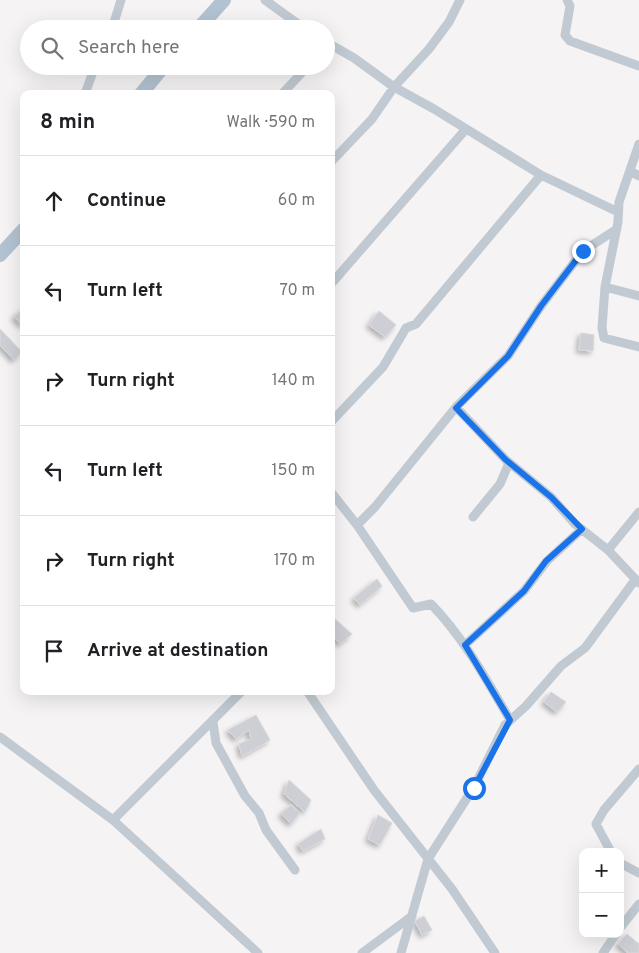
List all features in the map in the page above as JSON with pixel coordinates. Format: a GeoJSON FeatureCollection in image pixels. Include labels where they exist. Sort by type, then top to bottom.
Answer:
{"type":"FeatureCollection","features":[{"type":"Feature","properties":{"kind":"main road"},"geometry":{"type":"LineString","coordinates":[[206,20],[224,0]]}},
{"type":"Feature","properties":{"kind":"main road"},"geometry":{"type":"LineString","coordinates":[[144,90],[157,75]]}},
{"type":"Feature","properties":{"kind":"main road"},"geometry":{"type":"LineString","coordinates":[[0,255],[20,233]]}},
{"type":"Feature","properties":{"kind":"street"},"geometry":{"type":"LineString","coordinates":[[115,20],[122,0]]}},
{"type":"Feature","properties":{"kind":"street"},"geometry":{"type":"LineString","coordinates":[[265,0],[293,20]]}},
{"type":"Feature","properties":{"kind":"street"},"geometry":{"type":"LineString","coordinates":[[335,158],[372,118],[394,87],[429,49],[450,22],[460,0]]}},
{"type":"Feature","properties":{"kind":"street"},"geometry":{"type":"LineString","coordinates":[[567,0],[570,6],[566,35],[570,41],[639,66]]}},
{"type":"Feature","properties":{"kind":"street"},"geometry":{"type":"LineString","coordinates":[[335,47],[354,58],[394,87],[541,175],[618,212]]}},
{"type":"Feature","properties":{"kind":"street"},"geometry":{"type":"LineString","coordinates":[[86,90],[92,75]]}},
{"type":"Feature","properties":{"kind":"street"},"geometry":{"type":"LineString","coordinates":[[286,90],[300,75]]}},
{"type":"Feature","properties":{"kind":"street"},"geometry":{"type":"LineString","coordinates":[[335,279],[466,129]]}},
{"type":"Feature","properties":{"kind":"street"},"geometry":{"type":"LineString","coordinates":[[639,144],[621,190],[605,287],[602,328],[604,338],[639,347]]}},
{"type":"Feature","properties":{"kind":"street"},"geometry":{"type":"LineString","coordinates":[[630,171],[639,176]]}},
{"type":"Feature","properties":{"kind":"street"},"geometry":{"type":"LineString","coordinates":[[335,418],[383,367],[406,328],[416,324],[541,175]]}},
{"type":"Feature","properties":{"kind":"street"},"geometry":{"type":"LineString","coordinates":[[357,525],[375,507],[456,408],[508,356],[541,306],[583,251],[616,229]]}},
{"type":"Feature","properties":{"kind":"street"},"geometry":{"type":"LineString","coordinates":[[605,287],[639,296]]}},
{"type":"Feature","properties":{"kind":"street"},"geometry":{"type":"LineString","coordinates":[[401,953],[428,859],[474,788],[510,720],[526,706],[561,666],[585,648],[637,581],[608,550],[582,529],[551,497],[509,463],[456,408]]}},
{"type":"Feature","properties":{"kind":"street"},"geometry":{"type":"LineString","coordinates":[[473,517],[500,484],[509,463]]}},
{"type":"Feature","properties":{"kind":"street"},"geometry":{"type":"LineString","coordinates":[[335,497],[357,525],[413,608],[431,604],[448,621],[465,645],[510,720]]}},
{"type":"Feature","properties":{"kind":"street"},"geometry":{"type":"LineString","coordinates":[[608,550],[639,512]]}},
{"type":"Feature","properties":{"kind":"street"},"geometry":{"type":"LineString","coordinates":[[465,645],[524,591],[546,561],[582,529]]}},
{"type":"Feature","properties":{"kind":"street"},"geometry":{"type":"LineString","coordinates":[[113,820],[238,695]]}},
{"type":"Feature","properties":{"kind":"street"},"geometry":{"type":"LineString","coordinates":[[310,695],[374,790],[452,889],[495,953]]}},
{"type":"Feature","properties":{"kind":"street"},"geometry":{"type":"LineString","coordinates":[[213,722],[216,744],[241,789],[259,813],[266,830],[295,870]]}},
{"type":"Feature","properties":{"kind":"street"},"geometry":{"type":"LineString","coordinates":[[0,736],[113,820],[258,953]]}},
{"type":"Feature","properties":{"kind":"street"},"geometry":{"type":"LineString","coordinates":[[609,848],[596,824],[610,802],[639,769]]}},
{"type":"Feature","properties":{"kind":"street"},"geometry":{"type":"LineString","coordinates":[[624,865],[639,873]]}},
{"type":"Feature","properties":{"kind":"street"},"geometry":{"type":"LineString","coordinates":[[624,923],[639,904]]}},
{"type":"Feature","properties":{"kind":"street"},"geometry":{"type":"LineString","coordinates":[[362,953],[412,916]]}},
{"type":"Feature","properties":{"kind":"street"},"geometry":{"type":"LineString","coordinates":[[604,953],[613,938]]}},
{"type":"Feature","properties":{"kind":"building"},"geometry":{"type":"Polygon","coordinates":[[[379,311],[396,325],[385,337],[369,325],[379,311]]]}},
{"type":"Feature","properties":{"kind":"building"},"geometry":{"type":"Polygon","coordinates":[[[20,312],[20,323],[14,317],[20,312]]]}},
{"type":"Feature","properties":{"kind":"building"},"geometry":{"type":"Polygon","coordinates":[[[0,329],[20,350],[20,354],[14,360],[0,345],[0,329]]]}},
{"type":"Feature","properties":{"kind":"building"},"geometry":{"type":"Polygon","coordinates":[[[581,333],[594,335],[593,351],[579,350],[581,333]]]}},
{"type":"Feature","properties":{"kind":"building"},"geometry":{"type":"Polygon","coordinates":[[[377,579],[382,586],[360,605],[354,598],[377,579]]]}},
{"type":"Feature","properties":{"kind":"building"},"geometry":{"type":"Polygon","coordinates":[[[335,619],[352,634],[340,644],[335,639],[335,619]]]}},
{"type":"Feature","properties":{"kind":"building"},"geometry":{"type":"Polygon","coordinates":[[[551,692],[566,702],[557,712],[544,702],[551,692]]]}},
{"type":"Feature","properties":{"kind":"building"},"geometry":{"type":"Polygon","coordinates":[[[256,715],[270,740],[242,756],[239,744],[251,739],[249,730],[236,739],[228,730],[256,715]]]}},
{"type":"Feature","properties":{"kind":"building"},"geometry":{"type":"Polygon","coordinates":[[[289,780],[311,800],[305,812],[284,794],[289,780]]]}},
{"type":"Feature","properties":{"kind":"building"},"geometry":{"type":"Polygon","coordinates":[[[291,805],[300,813],[291,824],[281,814],[291,805]]]}},
{"type":"Feature","properties":{"kind":"building"},"geometry":{"type":"Polygon","coordinates":[[[378,815],[392,823],[380,845],[368,839],[378,815]]]}},
{"type":"Feature","properties":{"kind":"building"},"geometry":{"type":"Polygon","coordinates":[[[321,829],[325,839],[303,851],[298,844],[321,829]]]}},
{"type":"Feature","properties":{"kind":"building"},"geometry":{"type":"Polygon","coordinates":[[[424,916],[432,930],[422,935],[415,921],[424,916]]]}},
{"type":"Feature","properties":{"kind":"building"},"geometry":{"type":"Polygon","coordinates":[[[627,934],[639,944],[639,953],[628,953],[618,944],[627,934]]]}},
{"type":"Feature","properties":{"kind":"route"},"geometry":{"type":"LineString","coordinates":[[474,788],[505,725],[510,720],[465,645],[524,591],[546,561],[582,529],[572,521],[568,514],[551,497],[536,487],[506,460],[456,408],[508,356],[560,279],[583,251]]}}]}
